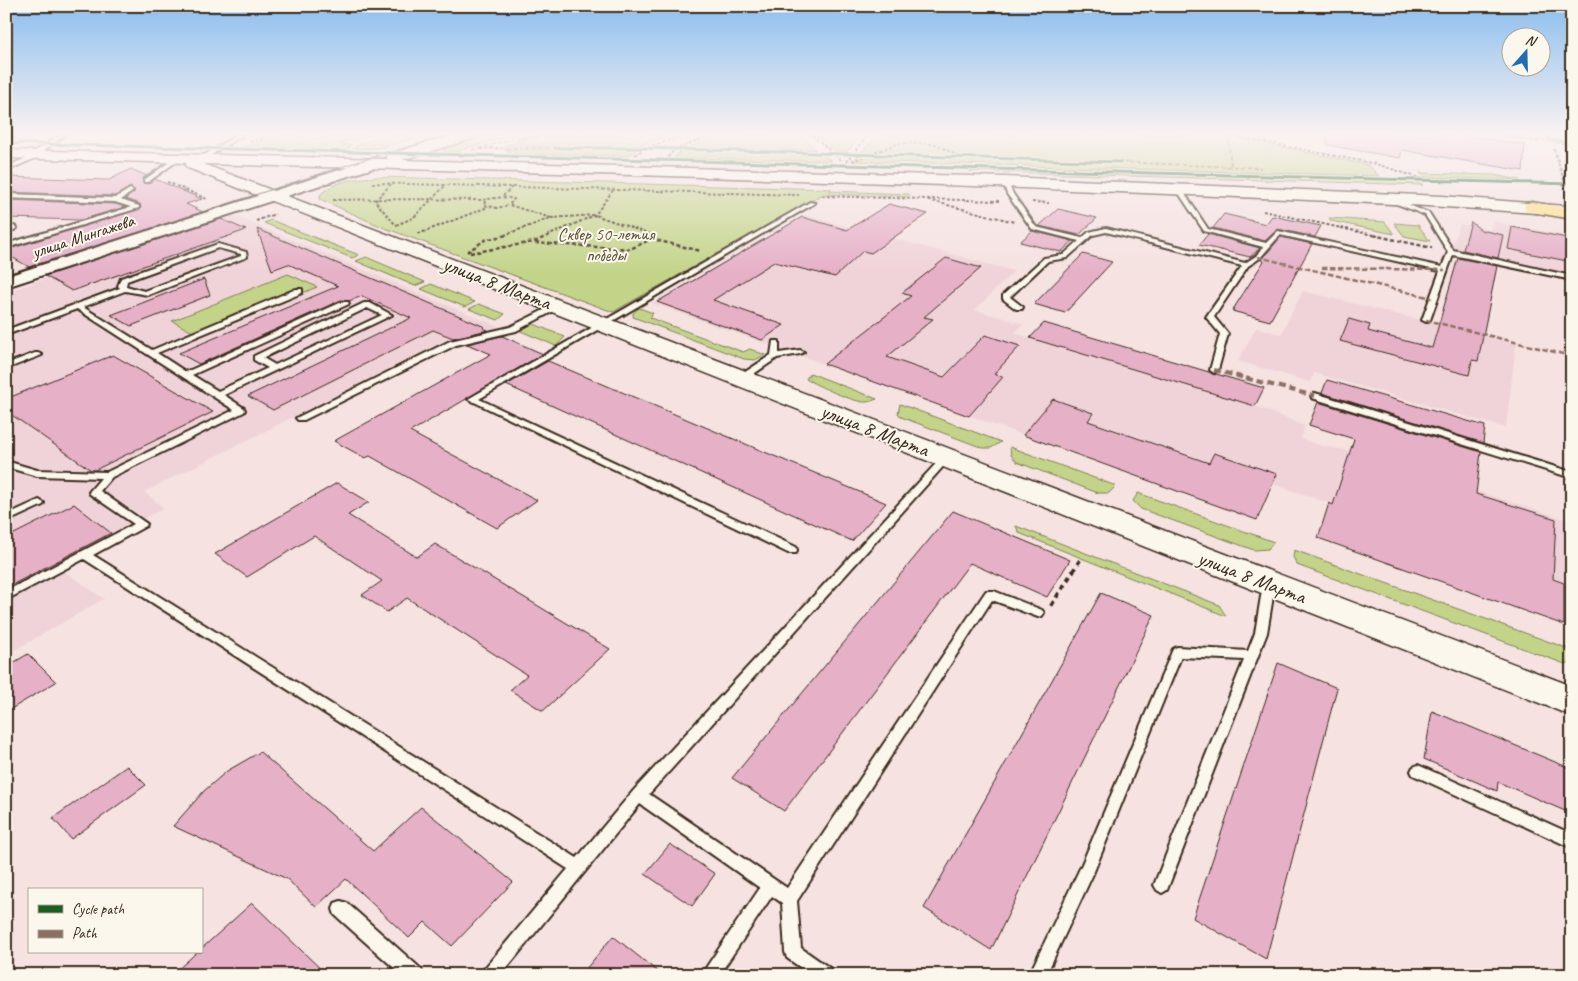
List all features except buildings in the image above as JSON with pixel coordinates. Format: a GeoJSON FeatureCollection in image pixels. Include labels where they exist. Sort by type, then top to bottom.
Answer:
{"type":"FeatureCollection","features":[{"type":"Feature","properties":{"kind":"main road","name":"улица 8 Марта"},"geometry":{"type":"LineString","coordinates":[[227,181],[268,199],[742,378],[1572,702]]}},
{"type":"Feature","properties":{"kind":"main road"},"geometry":{"type":"LineString","coordinates":[[966,181],[1442,201],[1532,207],[1572,213]]}},
{"type":"Feature","properties":{"kind":"main road"},"geometry":{"type":"LineString","coordinates":[[1212,191],[1373,193],[1572,201]]}},
{"type":"Feature","properties":{"kind":"street"},"geometry":{"type":"LineString","coordinates":[[6,270],[268,199],[322,181]]}},
{"type":"Feature","properties":{"kind":"street","name":"улица Мингажева"},"geometry":{"type":"LineString","coordinates":[[6,282],[229,209],[268,199]]}},
{"type":"Feature","properties":{"kind":"lane"},"geometry":{"type":"LineString","coordinates":[[1005,182],[1034,228],[1083,240]]}},
{"type":"Feature","properties":{"kind":"lane"},"geometry":{"type":"LineString","coordinates":[[1179,190],[1206,230],[1268,246]]}},
{"type":"Feature","properties":{"kind":"lane"},"geometry":{"type":"LineString","coordinates":[[116,200],[130,191]]}},
{"type":"Feature","properties":{"kind":"lane"},"geometry":{"type":"LineString","coordinates":[[6,196],[116,200],[137,207],[6,246]]}},
{"type":"Feature","properties":{"kind":"lane"},"geometry":{"type":"LineString","coordinates":[[792,550],[472,399],[813,199]]}},
{"type":"Feature","properties":{"kind":"lane"},"geometry":{"type":"LineString","coordinates":[[1391,199],[1427,214],[1451,252],[1572,278]]}},
{"type":"Feature","properties":{"kind":"lane"},"geometry":{"type":"LineString","coordinates":[[1427,214],[1429,208],[1442,201]]}},
{"type":"Feature","properties":{"kind":"lane"},"geometry":{"type":"LineString","coordinates":[[1019,307],[1006,297],[1046,259],[1065,257],[1092,232],[1106,230],[1246,265]]}},
{"type":"Feature","properties":{"kind":"lane"},"geometry":{"type":"LineString","coordinates":[[1214,370],[1224,334],[1210,317],[1246,265],[1258,257],[1278,233],[1445,270]]}},
{"type":"Feature","properties":{"kind":"lane"},"geometry":{"type":"LineString","coordinates":[[6,332],[124,290],[145,293],[244,258],[244,254],[218,246],[124,280],[122,286],[124,290]]}},
{"type":"Feature","properties":{"kind":"lane"},"geometry":{"type":"LineString","coordinates":[[1426,320],[1432,298],[1451,252]]}},
{"type":"Feature","properties":{"kind":"lane"},"geometry":{"type":"LineString","coordinates":[[151,353],[300,291]]}},
{"type":"Feature","properties":{"kind":"lane"},"geometry":{"type":"LineString","coordinates":[[186,375],[345,304]]}},
{"type":"Feature","properties":{"kind":"lane"},"geometry":{"type":"LineString","coordinates":[[217,395],[275,368],[388,315],[367,305],[257,358],[275,368]]}},
{"type":"Feature","properties":{"kind":"lane"},"geometry":{"type":"LineString","coordinates":[[6,596],[142,524],[94,492],[109,475],[241,410],[77,306]]}},
{"type":"Feature","properties":{"kind":"lane"},"geometry":{"type":"LineString","coordinates":[[301,418],[453,343],[512,329],[557,307]]}},
{"type":"Feature","properties":{"kind":"lane"},"geometry":{"type":"LineString","coordinates":[[776,343],[776,356]]}},
{"type":"Feature","properties":{"kind":"lane"},"geometry":{"type":"LineString","coordinates":[[742,378],[776,356],[800,352]]}},
{"type":"Feature","properties":{"kind":"lane"},"geometry":{"type":"LineString","coordinates":[[6,367],[38,355]]}},
{"type":"Feature","properties":{"kind":"lane"},"geometry":{"type":"LineString","coordinates":[[1315,396],[1572,475]]}},
{"type":"Feature","properties":{"kind":"lane"},"geometry":{"type":"LineString","coordinates":[[490,975],[639,795],[946,458]]}},
{"type":"Feature","properties":{"kind":"lane"},"geometry":{"type":"LineString","coordinates":[[6,464],[37,473],[109,475]]}},
{"type":"Feature","properties":{"kind":"lane"},"geometry":{"type":"LineString","coordinates":[[6,519],[39,503]]}},
{"type":"Feature","properties":{"kind":"lane"},"geometry":{"type":"LineString","coordinates":[[84,554],[579,868]]}},
{"type":"Feature","properties":{"kind":"lane"},"geometry":{"type":"LineString","coordinates":[[1162,885],[1261,633],[1269,584]]}},
{"type":"Feature","properties":{"kind":"lane"},"geometry":{"type":"LineString","coordinates":[[825,975],[793,952],[789,899],[990,594],[1038,614]]}},
{"type":"Feature","properties":{"kind":"lane"},"geometry":{"type":"LineString","coordinates":[[1037,975],[1088,869],[1177,652],[1252,656]]}},
{"type":"Feature","properties":{"kind":"lane"},"geometry":{"type":"LineString","coordinates":[[1418,771],[1572,841]]}},
{"type":"Feature","properties":{"kind":"lane"},"geometry":{"type":"LineString","coordinates":[[639,795],[789,899]]}},
{"type":"Feature","properties":{"kind":"lane"},"geometry":{"type":"LineString","coordinates":[[709,975],[770,886]]}},
{"type":"Feature","properties":{"kind":"lane"},"geometry":{"type":"LineString","coordinates":[[341,909],[415,975]]}},
{"type":"Feature","properties":{"kind":"path"},"geometry":{"type":"LineString","coordinates":[[391,228],[414,218],[451,181]]}},
{"type":"Feature","properties":{"kind":"path"},"geometry":{"type":"LineString","coordinates":[[503,196],[517,181]]}},
{"type":"Feature","properties":{"kind":"path"},"geometry":{"type":"LineString","coordinates":[[372,183],[806,195]]}},
{"type":"Feature","properties":{"kind":"path"},"geometry":{"type":"LineString","coordinates":[[391,228],[395,223],[375,201],[392,183]]}},
{"type":"Feature","properties":{"kind":"path"},"geometry":{"type":"LineString","coordinates":[[1558,184],[1570,185]]}},
{"type":"Feature","properties":{"kind":"path"},"geometry":{"type":"LineString","coordinates":[[534,242],[595,215],[614,189]]}},
{"type":"Feature","properties":{"kind":"path"},"geometry":{"type":"LineString","coordinates":[[325,199],[343,201],[378,198],[485,200],[503,196],[514,199],[509,205]]}},
{"type":"Feature","properties":{"kind":"path"},"geometry":{"type":"LineString","coordinates":[[256,221],[268,199]]}},
{"type":"Feature","properties":{"kind":"path"},"geometry":{"type":"LineString","coordinates":[[813,199],[922,199],[1054,203]]}},
{"type":"Feature","properties":{"kind":"path"},"geometry":{"type":"LineString","coordinates":[[922,199],[1034,228]]}},
{"type":"Feature","properties":{"kind":"path"},"geometry":{"type":"LineString","coordinates":[[485,200],[484,205],[488,207]]}},
{"type":"Feature","properties":{"kind":"path"},"geometry":{"type":"LineString","coordinates":[[421,239],[413,236],[488,207],[509,205],[551,218]]}},
{"type":"Feature","properties":{"kind":"path"},"geometry":{"type":"LineString","coordinates":[[1279,209],[1260,210],[1451,252]]}},
{"type":"Feature","properties":{"kind":"path"},"geometry":{"type":"LineString","coordinates":[[595,215],[656,236],[630,249],[534,242],[464,254],[484,240],[512,234],[551,218],[595,215]]}},
{"type":"Feature","properties":{"kind":"path"},"geometry":{"type":"LineString","coordinates":[[391,228],[397,230]]}},
{"type":"Feature","properties":{"kind":"path"},"geometry":{"type":"LineString","coordinates":[[650,239],[719,255]]}},
{"type":"Feature","properties":{"kind":"path"},"geometry":{"type":"LineString","coordinates":[[1038,614],[1046,615],[1080,560]]}},
{"type":"Feature","properties":{"kind":"shaded area"},"geometry":{"type":"Polygon","coordinates":[[[233,215],[509,331],[476,350],[449,339],[144,492],[164,508],[6,591],[6,292],[233,215]]]}},
{"type":"Feature","properties":{"kind":"shaded area"},"geometry":{"type":"Polygon","coordinates":[[[806,215],[1014,271],[975,310],[1023,324],[1015,333],[1255,406],[1305,426],[1301,439],[1322,446],[1345,450],[1572,521],[1572,585],[1273,484],[1277,474],[1206,468],[1190,456],[1103,426],[1099,431],[1084,425],[1093,413],[1053,399],[1023,435],[652,303],[806,215]]]}},
{"type":"Feature","properties":{"kind":"shaded area"},"geometry":{"type":"Polygon","coordinates":[[[1493,221],[1572,237],[1572,275],[1451,249],[1460,224],[1490,230],[1493,221]]]}},
{"type":"Feature","properties":{"kind":"shaded area"},"geometry":{"type":"Polygon","coordinates":[[[1303,291],[1516,344],[1506,428],[1314,373],[1310,382],[1238,361],[1256,328],[1281,334],[1303,291]]]}},
{"type":"Feature","properties":{"kind":"shaded area"},"geometry":{"type":"Polygon","coordinates":[[[64,571],[104,599],[6,655],[6,602],[64,571]]]}},
{"type":"Feature","properties":{"kind":"green space","name":"Сквер 50-летия победы"},"geometry":{"type":"Polygon","coordinates":[[[348,181],[520,181],[832,189],[829,191],[909,194],[909,197],[823,194],[613,312],[382,227],[320,199],[320,195],[326,190],[348,181]]]}},
{"type":"Feature","properties":{"kind":"green space"},"geometry":{"type":"Polygon","coordinates":[[[1286,181],[1417,181],[1423,185],[1286,181]]]}},
{"type":"Feature","properties":{"kind":"green space"},"geometry":{"type":"Polygon","coordinates":[[[1329,218],[1385,222],[1394,234],[1331,221],[1329,218]]]}},
{"type":"Feature","properties":{"kind":"green space"},"geometry":{"type":"Polygon","coordinates":[[[271,220],[359,255],[352,258],[264,223],[271,220]]]}},
{"type":"Feature","properties":{"kind":"green space"},"geometry":{"type":"Polygon","coordinates":[[[1394,223],[1418,225],[1430,241],[1404,236],[1394,223]]]}},
{"type":"Feature","properties":{"kind":"green space"},"geometry":{"type":"Polygon","coordinates":[[[366,257],[425,282],[415,286],[356,261],[366,257]]]}},
{"type":"Feature","properties":{"kind":"green space"},"geometry":{"type":"Polygon","coordinates":[[[288,274],[317,287],[200,336],[172,321],[288,274]]]}},
{"type":"Feature","properties":{"kind":"green space"},"geometry":{"type":"Polygon","coordinates":[[[431,284],[475,302],[465,307],[421,289],[431,284]]]}},
{"type":"Feature","properties":{"kind":"green space"},"geometry":{"type":"Polygon","coordinates":[[[479,304],[505,314],[498,320],[469,309],[479,304]]]}},
{"type":"Feature","properties":{"kind":"green space"},"geometry":{"type":"Polygon","coordinates":[[[639,308],[653,313],[650,318],[743,352],[750,349],[765,355],[755,360],[744,359],[633,317],[633,313],[639,308]]]}},
{"type":"Feature","properties":{"kind":"green space"},"geometry":{"type":"Polygon","coordinates":[[[529,322],[565,337],[556,346],[516,329],[529,322]]]}},
{"type":"Feature","properties":{"kind":"green space"},"geometry":{"type":"Polygon","coordinates":[[[810,373],[877,399],[861,402],[845,397],[806,379],[810,373]]]}},
{"type":"Feature","properties":{"kind":"green space"},"geometry":{"type":"Polygon","coordinates":[[[900,404],[1001,442],[991,448],[983,448],[901,417],[898,413],[900,404]]]}},
{"type":"Feature","properties":{"kind":"green space"},"geometry":{"type":"Polygon","coordinates":[[[1010,447],[1116,486],[1109,493],[1098,493],[1017,462],[1011,455],[1010,447]]]}},
{"type":"Feature","properties":{"kind":"green space"},"geometry":{"type":"Polygon","coordinates":[[[1138,493],[1274,542],[1268,549],[1254,550],[1141,509],[1133,501],[1138,493]]]}},
{"type":"Feature","properties":{"kind":"green space"},"geometry":{"type":"Polygon","coordinates":[[[1016,526],[1219,605],[1226,616],[1019,533],[1016,526]]]}},
{"type":"Feature","properties":{"kind":"green space"},"geometry":{"type":"Polygon","coordinates":[[[1294,550],[1572,650],[1572,662],[1565,664],[1297,565],[1293,557],[1294,550]]]}},
{"type":"Feature","properties":{"kind":"tram line"},"geometry":{"type":"LineString","coordinates":[[6,276],[298,181]]}},
{"type":"Feature","properties":{"kind":"marked path"},"geometry":{"type":"LineString","coordinates":[[1258,257],[1432,298]]}},
{"type":"Feature","properties":{"kind":"marked path"},"geometry":{"type":"LineString","coordinates":[[1322,268],[1445,270]]}},
{"type":"Feature","properties":{"kind":"marked path"},"geometry":{"type":"LineString","coordinates":[[1426,320],[1567,355],[1572,362]]}},
{"type":"Feature","properties":{"kind":"marked path"},"geometry":{"type":"LineString","coordinates":[[1214,370],[1315,396]]}},
{"type":"Feature","properties":{"kind":"cycle path"},"geometry":{"type":"LineString","coordinates":[[1476,181],[1572,184]]}}]}
